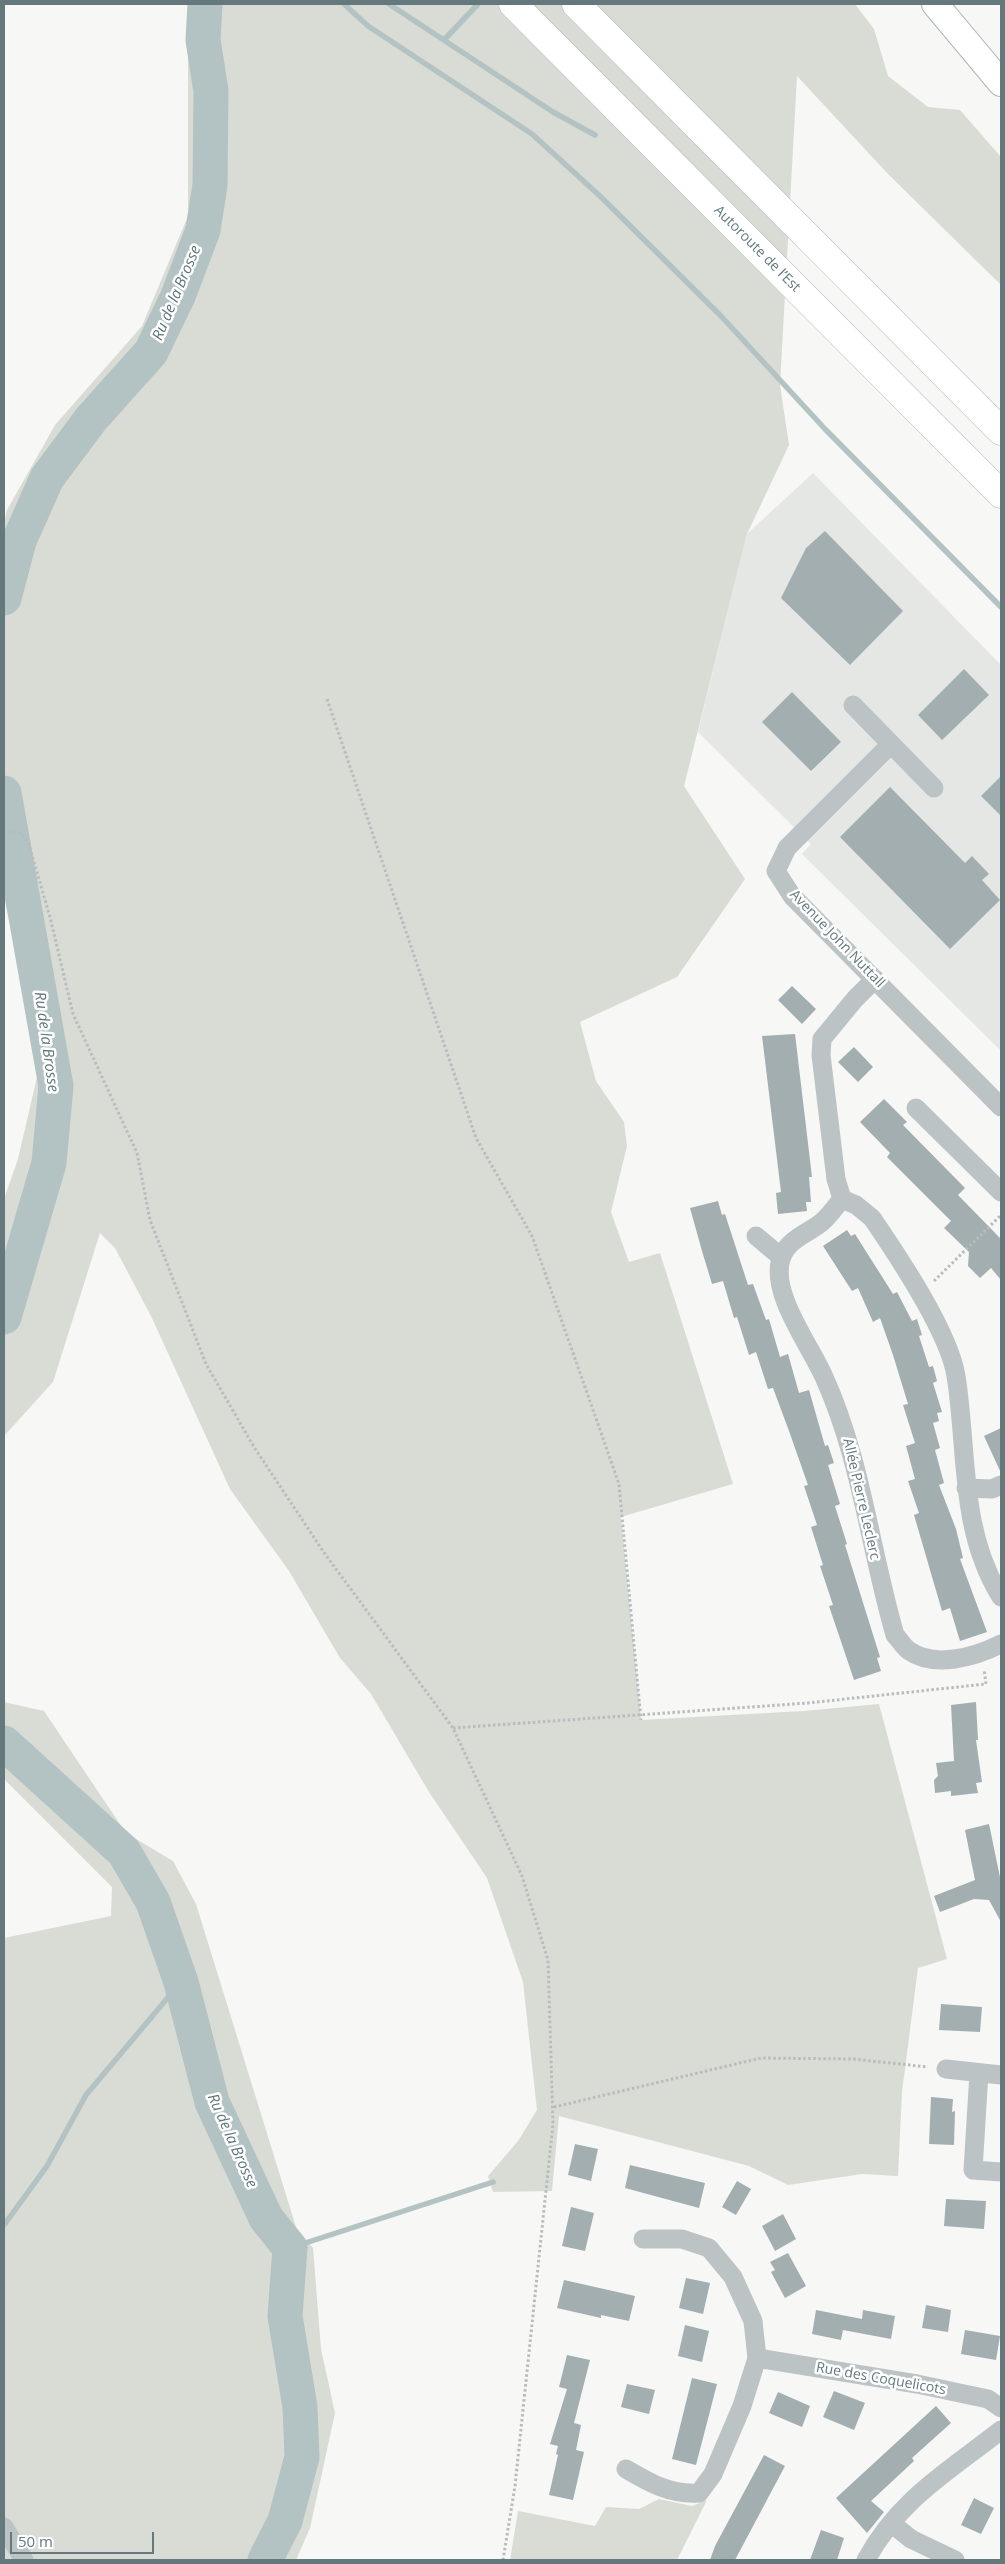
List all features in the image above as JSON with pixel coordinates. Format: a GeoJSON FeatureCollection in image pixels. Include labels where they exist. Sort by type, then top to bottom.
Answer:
{"type":"FeatureCollection","features":[{"type":"Feature","properties":{"kind":"highway","name":"Autoroute de l’Est"},"geometry":{"type":"LineString","coordinates":[[513,4],[1001,494]]}},
{"type":"Feature","properties":{"kind":"highway"},"geometry":{"type":"LineString","coordinates":[[576,4],[1001,431]]}},
{"type":"Feature","properties":{"kind":"main road"},"geometry":{"type":"LineString","coordinates":[[935,4],[1001,83]]}},
{"type":"Feature","properties":{"kind":"street"},"geometry":{"type":"LineString","coordinates":[[853,705],[934,788]]}},
{"type":"Feature","properties":{"kind":"street","name":"Avenue John Nuttall"},"geometry":{"type":"LineString","coordinates":[[891,744],[787,848],[776,871],[792,896],[1001,1107]]}},
{"type":"Feature","properties":{"kind":"street"},"geometry":{"type":"LineString","coordinates":[[842,1199],[836,1179],[821,1056],[822,1038],[855,999],[875,979]]}},
{"type":"Feature","properties":{"kind":"street"},"geometry":{"type":"LineString","coordinates":[[916,1108],[1001,1192]]}},
{"type":"Feature","properties":{"kind":"street"},"geometry":{"type":"LineString","coordinates":[[756,1236],[781,1257],[789,1245],[822,1222],[842,1199]]}},
{"type":"Feature","properties":{"kind":"street"},"geometry":{"type":"LineString","coordinates":[[842,1199],[856,1205],[872,1218],[942,1336],[956,1375],[966,1488],[979,1553],[1001,1597]]}},
{"type":"Feature","properties":{"kind":"street","name":"Allée Pierre Leclerc"},"geometry":{"type":"LineString","coordinates":[[781,1257],[778,1276],[786,1303],[824,1377],[847,1435],[895,1635],[908,1650],[925,1657],[945,1660],[969,1656],[1001,1644]]}},
{"type":"Feature","properties":{"kind":"street"},"geometry":{"type":"LineString","coordinates":[[966,1488],[992,1489],[1001,1485]]}},
{"type":"Feature","properties":{"kind":"street"},"geometry":{"type":"LineString","coordinates":[[946,2069],[1001,2075]]}},
{"type":"Feature","properties":{"kind":"street"},"geometry":{"type":"LineString","coordinates":[[979,2073],[974,2170],[1001,2172]]}},
{"type":"Feature","properties":{"kind":"street"},"geometry":{"type":"LineString","coordinates":[[626,2469],[643,2479],[679,2494],[699,2493],[713,2474],[742,2406],[758,2358],[753,2321],[733,2277],[710,2248],[682,2239],[643,2239]]}},
{"type":"Feature","properties":{"kind":"street","name":"Rue des Coquelicots"},"geometry":{"type":"LineString","coordinates":[[758,2358],[952,2391],[988,2399],[1001,2408]]}},
{"type":"Feature","properties":{"kind":"street"},"geometry":{"type":"LineString","coordinates":[[866,2560],[891,2523],[930,2482],[1001,2430]]}},
{"type":"Feature","properties":{"kind":"street"},"geometry":{"type":"LineString","coordinates":[[891,2523],[911,2539],[955,2560]]}},
{"type":"Feature","properties":{"kind":"street"},"geometry":{"type":"LineString","coordinates":[[4,2527],[24,2560]]}},
{"type":"Feature","properties":{"kind":"path"},"geometry":{"type":"LineString","coordinates":[[327,699],[476,1138],[532,1236],[619,1484],[641,1720]]}},
{"type":"Feature","properties":{"kind":"path"},"geometry":{"type":"LineString","coordinates":[[5,832],[18,832],[27,838],[50,917],[74,1014],[137,1153],[150,1220],[206,1364],[254,1448],[325,1554],[453,1728],[522,1876],[548,1960],[554,2107],[515,2486],[503,2560]]}},
{"type":"Feature","properties":{"kind":"path"},"geometry":{"type":"LineString","coordinates":[[918,1293],[926,1288],[1001,1215]]}},
{"type":"Feature","properties":{"kind":"path"},"geometry":{"type":"LineString","coordinates":[[453,1728],[808,1703],[986,1684]]}},
{"type":"Feature","properties":{"kind":"path"},"geometry":{"type":"LineString","coordinates":[[554,2107],[761,2058],[852,2058],[946,2069]]}},
{"type":"Feature","properties":{"kind":"shaded area"},"geometry":{"type":"Polygon","coordinates":[[[188,4],[855,4],[874,29],[888,76],[928,107],[960,110],[1001,157],[1001,285],[888,174],[797,76],[780,385],[789,445],[747,534],[684,786],[745,879],[677,977],[580,1022],[596,1081],[624,1122],[627,1146],[611,1212],[629,1262],[660,1253],[733,1484],[621,1517],[641,1720],[804,1711],[879,1704],[947,1959],[918,1968],[902,2092],[898,2176],[862,2174],[788,2185],[749,2166],[559,2116],[552,2191],[493,2192],[488,2176],[518,2141],[537,2110],[523,1982],[487,1878],[429,1792],[371,1694],[340,1658],[289,1571],[230,1489],[151,1316],[115,1248],[100,1233],[53,1382],[4,1436],[4,1199],[18,1159],[37,1077],[26,993],[4,897],[4,523],[7,510],[55,425],[142,326],[188,216],[188,4]]]}},
{"type":"Feature","properties":{"kind":"shaded area"},"geometry":{"type":"Polygon","coordinates":[[[813,473],[1001,665],[1001,1051],[802,854],[811,844],[698,732],[747,534],[813,473]]]}},
{"type":"Feature","properties":{"kind":"shaded area"},"geometry":{"type":"Polygon","coordinates":[[[4,1702],[44,1711],[126,1833],[173,1861],[196,1904],[296,2227],[313,2248],[321,2349],[335,2413],[310,2528],[296,2560],[4,2560],[4,1938],[111,1916],[112,1887],[4,1779],[4,1702]]]}},
{"type":"Feature","properties":{"kind":"shaded area"},"geometry":{"type":"Polygon","coordinates":[[[659,2499],[692,2506],[707,2500],[677,2560],[510,2560],[518,2511],[595,2526],[606,2507],[639,2509],[659,2499]]]}},
{"type":"Feature","properties":{"kind":"building"},"geometry":{"type":"Polygon","coordinates":[[[825,531],[903,611],[850,665],[781,598],[806,548],[825,531]]]}},
{"type":"Feature","properties":{"kind":"building"},"geometry":{"type":"Polygon","coordinates":[[[964,669],[989,695],[942,740],[918,715],[964,669]]]}},
{"type":"Feature","properties":{"kind":"building"},"geometry":{"type":"Polygon","coordinates":[[[792,692],[841,742],[811,771],[762,722],[792,692]]]}},
{"type":"Feature","properties":{"kind":"building"},"geometry":{"type":"Polygon","coordinates":[[[1001,776],[1001,816],[981,796],[1001,776]]]}},
{"type":"Feature","properties":{"kind":"building"},"geometry":{"type":"Polygon","coordinates":[[[890,787],[965,863],[972,856],[989,874],[982,880],[1000,900],[950,949],[840,837],[890,787]]]}},
{"type":"Feature","properties":{"kind":"building"},"geometry":{"type":"Polygon","coordinates":[[[792,986],[816,1009],[802,1024],[778,1000],[792,986]]]}},
{"type":"Feature","properties":{"kind":"building"},"geometry":{"type":"Polygon","coordinates":[[[795,1034],[812,1177],[809,1177],[811,1202],[806,1202],[807,1211],[778,1214],[776,1193],[781,1192],[762,1036],[795,1034]]]}},
{"type":"Feature","properties":{"kind":"building"},"geometry":{"type":"Polygon","coordinates":[[[854,1047],[873,1067],[858,1082],[838,1062],[854,1047]]]}},
{"type":"Feature","properties":{"kind":"building"},"geometry":{"type":"Polygon","coordinates":[[[884,1099],[907,1122],[903,1125],[965,1188],[958,1195],[1001,1239],[1001,1280],[991,1268],[980,1278],[968,1266],[969,1252],[944,1228],[951,1221],[887,1157],[890,1153],[860,1122],[884,1099]]]}},
{"type":"Feature","properties":{"kind":"building"},"geometry":{"type":"Polygon","coordinates":[[[718,1201],[722,1215],[725,1214],[748,1285],[753,1284],[766,1320],[769,1319],[780,1357],[788,1354],[799,1393],[809,1390],[825,1446],[828,1445],[834,1463],[828,1465],[840,1504],[835,1506],[847,1544],[845,1545],[880,1657],[877,1658],[881,1671],[854,1680],[829,1606],[833,1605],[820,1566],[823,1565],[811,1527],[817,1525],[804,1486],[808,1485],[789,1431],[773,1388],[768,1389],[756,1352],[749,1355],[737,1317],[734,1318],[723,1281],[712,1284],[702,1251],[690,1208],[718,1201]]]}},
{"type":"Feature","properties":{"kind":"building"},"geometry":{"type":"Polygon","coordinates":[[[847,1230],[851,1236],[855,1234],[893,1294],[897,1292],[912,1321],[917,1319],[922,1335],[919,1336],[929,1367],[933,1366],[937,1381],[933,1383],[942,1412],[937,1413],[939,1421],[933,1423],[940,1448],[935,1450],[944,1483],[939,1485],[956,1529],[963,1558],[960,1559],[987,1632],[960,1641],[950,1608],[942,1611],[914,1515],[919,1513],[908,1481],[915,1479],[906,1446],[915,1443],[903,1405],[908,1404],[893,1355],[880,1318],[873,1322],[858,1288],[852,1291],[823,1246],[847,1230]]]}},
{"type":"Feature","properties":{"kind":"building"},"geometry":{"type":"Polygon","coordinates":[[[1001,1428],[1001,1473],[984,1436],[1001,1428]]]}},
{"type":"Feature","properties":{"kind":"building"},"geometry":{"type":"Polygon","coordinates":[[[976,1702],[978,1740],[976,1740],[982,1782],[976,1783],[978,1793],[951,1796],[951,1791],[935,1793],[934,1780],[938,1776],[936,1763],[954,1761],[951,1705],[976,1702]]]}},
{"type":"Feature","properties":{"kind":"building"},"geometry":{"type":"Polygon","coordinates":[[[989,1824],[1001,1882],[1001,1922],[989,1900],[974,1899],[940,1912],[934,1896],[975,1880],[965,1830],[989,1824]]]}},
{"type":"Feature","properties":{"kind":"building"},"geometry":{"type":"Polygon","coordinates":[[[941,2004],[982,2007],[980,2032],[939,2030],[941,2004]]]}},
{"type":"Feature","properties":{"kind":"building"},"geometry":{"type":"Polygon","coordinates":[[[931,2097],[953,2099],[952,2112],[955,2111],[954,2145],[929,2144],[931,2097]]]}},
{"type":"Feature","properties":{"kind":"building"},"geometry":{"type":"Polygon","coordinates":[[[575,2144],[598,2149],[591,2181],[568,2175],[575,2144]]]}},
{"type":"Feature","properties":{"kind":"building"},"geometry":{"type":"Polygon","coordinates":[[[630,2165],[705,2183],[699,2208],[625,2188],[630,2165]]]}},
{"type":"Feature","properties":{"kind":"building"},"geometry":{"type":"Polygon","coordinates":[[[737,2181],[751,2189],[736,2215],[722,2207],[737,2181]]]}},
{"type":"Feature","properties":{"kind":"building"},"geometry":{"type":"Polygon","coordinates":[[[946,2199],[986,2201],[984,2229],[944,2226],[946,2199]]]}},
{"type":"Feature","properties":{"kind":"building"},"geometry":{"type":"Polygon","coordinates":[[[571,2207],[594,2213],[585,2251],[562,2246],[571,2207]]]}},
{"type":"Feature","properties":{"kind":"building"},"geometry":{"type":"Polygon","coordinates":[[[783,2214],[796,2239],[775,2251],[762,2226],[783,2214]]]}},
{"type":"Feature","properties":{"kind":"building"},"geometry":{"type":"Polygon","coordinates":[[[788,2253],[806,2286],[785,2298],[771,2272],[775,2270],[770,2262],[788,2253]]]}},
{"type":"Feature","properties":{"kind":"building"},"geometry":{"type":"Polygon","coordinates":[[[686,2278],[710,2283],[703,2314],[679,2308],[686,2278]]]}},
{"type":"Feature","properties":{"kind":"building"},"geometry":{"type":"Polygon","coordinates":[[[564,2280],[635,2296],[629,2321],[601,2315],[601,2318],[557,2308],[564,2280]]]}},
{"type":"Feature","properties":{"kind":"building"},"geometry":{"type":"Polygon","coordinates":[[[926,2305],[951,2310],[948,2332],[922,2328],[926,2305]]]}},
{"type":"Feature","properties":{"kind":"building"},"geometry":{"type":"Polygon","coordinates":[[[816,2310],[862,2319],[863,2310],[895,2316],[891,2339],[843,2330],[841,2340],[812,2334],[816,2310]]]}},
{"type":"Feature","properties":{"kind":"building"},"geometry":{"type":"Polygon","coordinates":[[[685,2325],[709,2331],[702,2362],[678,2356],[685,2325]]]}},
{"type":"Feature","properties":{"kind":"building"},"geometry":{"type":"Polygon","coordinates":[[[965,2330],[1000,2336],[996,2360],[961,2354],[965,2330]]]}},
{"type":"Feature","properties":{"kind":"building"},"geometry":{"type":"Polygon","coordinates":[[[567,2355],[590,2360],[574,2423],[581,2425],[576,2450],[584,2452],[573,2500],[549,2495],[558,2455],[556,2454],[558,2446],[550,2444],[567,2389],[559,2387],[567,2355]]]}},
{"type":"Feature","properties":{"kind":"building"},"geometry":{"type":"Polygon","coordinates":[[[692,2378],[717,2384],[696,2465],[672,2459],[692,2378]]]}},
{"type":"Feature","properties":{"kind":"building"},"geometry":{"type":"Polygon","coordinates":[[[627,2384],[655,2390],[649,2414],[621,2407],[627,2384]]]}},
{"type":"Feature","properties":{"kind":"building"},"geometry":{"type":"Polygon","coordinates":[[[834,2391],[865,2403],[854,2430],[823,2417],[834,2391]]]}},
{"type":"Feature","properties":{"kind":"building"},"geometry":{"type":"Polygon","coordinates":[[[778,2392],[810,2406],[802,2427],[769,2413],[778,2392]]]}},
{"type":"Feature","properties":{"kind":"building"},"geometry":{"type":"Polygon","coordinates":[[[936,2406],[951,2423],[912,2458],[914,2461],[871,2501],[884,2512],[867,2533],[836,2498],[936,2406]]]}},
{"type":"Feature","properties":{"kind":"building"},"geometry":{"type":"Polygon","coordinates":[[[764,2455],[785,2466],[735,2560],[710,2560],[715,2546],[764,2455]]]}},
{"type":"Feature","properties":{"kind":"building"},"geometry":{"type":"Polygon","coordinates":[[[974,2498],[994,2508],[981,2534],[961,2525],[974,2498]]]}},
{"type":"Feature","properties":{"kind":"building"},"geometry":{"type":"Polygon","coordinates":[[[821,2530],[844,2538],[837,2560],[810,2560],[821,2530]]]}},
{"type":"Feature","properties":{"kind":"waterway","name":"Ru de la Brosse"},"geometry":{"type":"LineString","coordinates":[[4,598],[19,541],[47,478],[91,419],[151,352],[178,296],[203,230],[210,185],[211,91],[203,40],[205,4]]}},
{"type":"Feature","properties":{"kind":"waterway"},"geometry":{"type":"LineString","coordinates":[[344,4],[368,26],[532,134],[601,197],[721,316],[825,429],[1001,607]]}},
{"type":"Feature","properties":{"kind":"waterway"},"geometry":{"type":"LineString","coordinates":[[389,4],[553,112],[595,135]]}},
{"type":"Feature","properties":{"kind":"waterway"},"geometry":{"type":"LineString","coordinates":[[444,40],[478,4]]}},
{"type":"Feature","properties":{"kind":"waterway","name":"Ru de la Brosse"},"geometry":{"type":"LineString","coordinates":[[4,793],[56,1086],[49,1163],[4,1317]]}},
{"type":"Feature","properties":{"kind":"waterway","name":"Ru de la Brosse"},"geometry":{"type":"LineString","coordinates":[[4,825],[11,825]]}},
{"type":"Feature","properties":{"kind":"waterway","name":"Ru de la Brosse"},"geometry":{"type":"LineString","coordinates":[[4,1743],[124,1852],[153,1902],[181,1982],[212,2102],[266,2218],[290,2248],[285,2316],[300,2407],[302,2457],[285,2521],[265,2560]]}},
{"type":"Feature","properties":{"kind":"waterway"},"geometry":{"type":"LineString","coordinates":[[4,2225],[47,2166],[86,2095],[181,1982]]}},
{"type":"Feature","properties":{"kind":"waterway"},"geometry":{"type":"LineString","coordinates":[[290,2248],[493,2182]]}}]}
